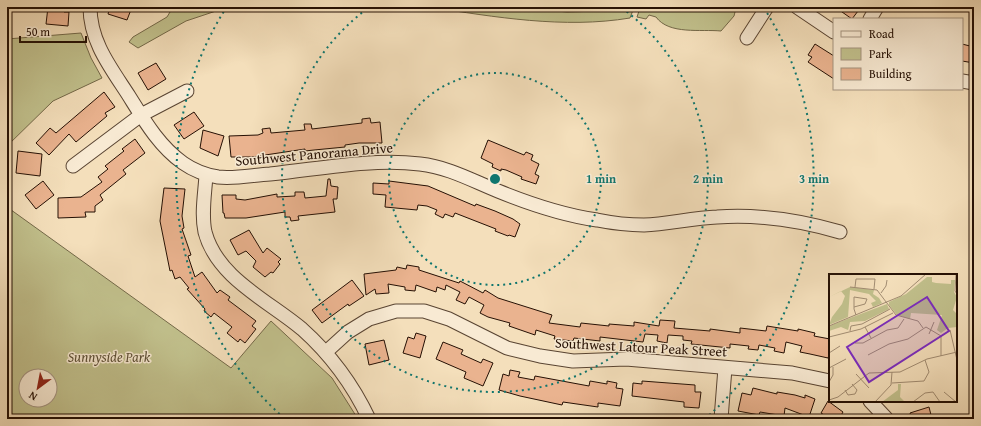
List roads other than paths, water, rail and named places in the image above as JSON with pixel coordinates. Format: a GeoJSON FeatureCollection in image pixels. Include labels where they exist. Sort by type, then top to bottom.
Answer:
{"type":"FeatureCollection","features":[{"type":"Feature","properties":{"kind":"street","name":"Southwest Panorama Drive"},"geometry":{"type":"LineString","coordinates":[[90,7],[90,22],[99,47],[141,115],[161,144],[184,164],[206,175],[236,177],[372,163],[404,162],[440,168],[534,206],[565,215],[642,225],[714,217],[780,218],[810,223],[840,232]]}},
{"type":"Feature","properties":{"kind":"street"},"geometry":{"type":"LineString","coordinates":[[747,38],[767,7]]}},
{"type":"Feature","properties":{"kind":"street"},"geometry":{"type":"LineString","coordinates":[[796,7],[833,31]]}},
{"type":"Feature","properties":{"kind":"street"},"geometry":{"type":"LineString","coordinates":[[871,18],[877,7]]}},
{"type":"Feature","properties":{"kind":"street"},"geometry":{"type":"LineString","coordinates":[[963,81],[974,83]]}},
{"type":"Feature","properties":{"kind":"street"},"geometry":{"type":"LineString","coordinates":[[73,166],[141,115],[187,92]]}},
{"type":"Feature","properties":{"kind":"street"},"geometry":{"type":"LineString","coordinates":[[206,175],[203,207],[205,232],[218,259],[235,277],[302,329],[326,352],[346,379],[369,419]]}},
{"type":"Feature","properties":{"kind":"street","name":"Southwest Latour Peak Street"},"geometry":{"type":"LineString","coordinates":[[326,352],[348,332],[368,319],[396,310],[424,311],[449,319],[507,348],[540,356],[573,361],[626,359],[792,373],[829,381]]}},
{"type":"Feature","properties":{"kind":"street"},"geometry":{"type":"LineString","coordinates":[[721,419],[725,368]]}},
{"type":"Feature","properties":{"kind":"street"},"geometry":{"type":"LineString","coordinates":[[871,402],[886,418]]}},
{"type":"Feature","properties":{"kind":"park label","name":"Sunnyside Park"},"geometry":{"type":"Point","coordinates":[109,357]}}]}
